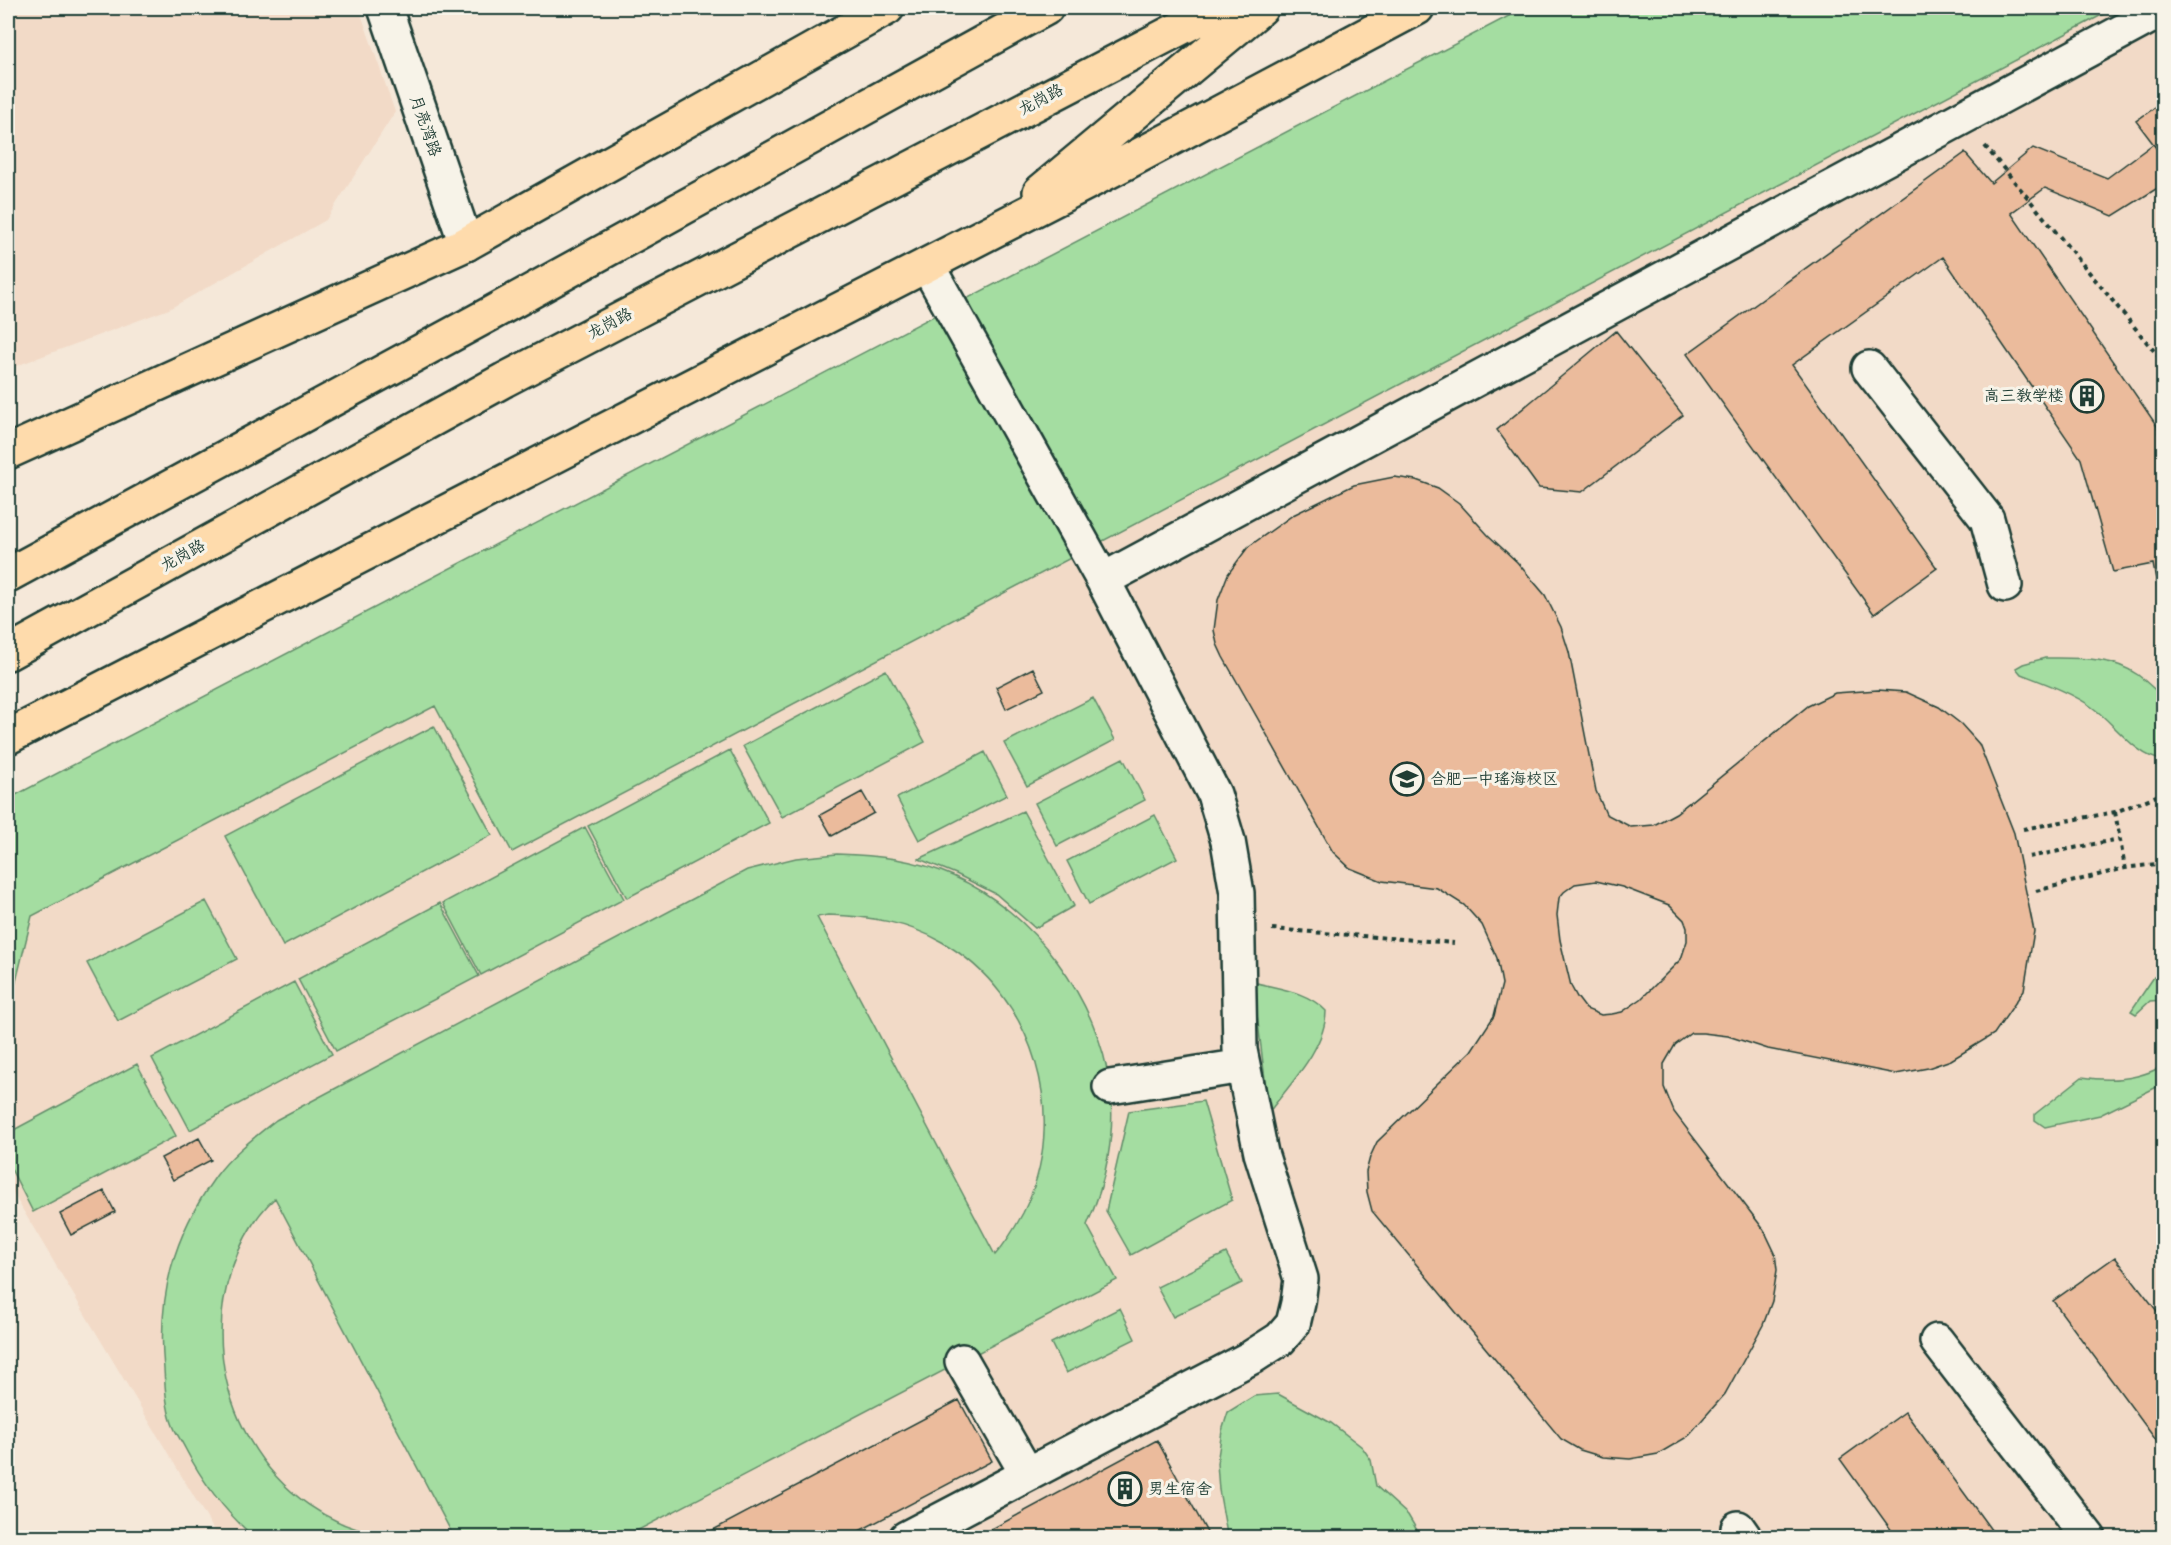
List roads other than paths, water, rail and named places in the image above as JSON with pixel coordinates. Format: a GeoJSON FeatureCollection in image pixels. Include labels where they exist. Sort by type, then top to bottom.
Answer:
{"type":"FeatureCollection","features":[{"type":"Feature","properties":{"kind":"main road"},"geometry":{"type":"LineString","coordinates":[[8,452],[466,244],[886,8]]}},
{"type":"Feature","properties":{"kind":"main road"},"geometry":{"type":"LineString","coordinates":[[8,575],[500,309],[1046,8]]}},
{"type":"Feature","properties":{"kind":"main road","name":"龙岗路"},"geometry":{"type":"LineString","coordinates":[[8,653],[504,380],[1219,8]]}},
{"type":"Feature","properties":{"kind":"main road"},"geometry":{"type":"LineString","coordinates":[[993,231],[1261,8]]}},
{"type":"Feature","properties":{"kind":"main road"},"geometry":{"type":"LineString","coordinates":[[8,737],[1127,162],[1417,8]]}},
{"type":"Feature","properties":{"kind":"street","name":"月亮湾路"},"geometry":{"type":"LineString","coordinates":[[385,8],[466,244]]}},
{"type":"Feature","properties":{"kind":"street"},"geometry":{"type":"LineString","coordinates":[[1103,580],[2163,9]]}},
{"type":"Feature","properties":{"kind":"street"},"geometry":{"type":"LineString","coordinates":[[906,1538],[1252,1357],[1280,1339],[1293,1324],[1298,1304],[1300,1279],[1261,1153],[1240,1050],[1238,893],[1228,841],[1214,794],[1103,580],[927,265]]}},
{"type":"Feature","properties":{"kind":"street"},"geometry":{"type":"LineString","coordinates":[[1869,368],[1987,519],[2005,585]]}},
{"type":"Feature","properties":{"kind":"street"},"geometry":{"type":"LineString","coordinates":[[1110,1087],[1243,1066]]}},
{"type":"Feature","properties":{"kind":"street"},"geometry":{"type":"LineString","coordinates":[[1937,1341],[2089,1538]]}},
{"type":"Feature","properties":{"kind":"street"},"geometry":{"type":"LineString","coordinates":[[962,1361],[1027,1474]]}},
{"type":"Feature","properties":{"kind":"place","name":"高三教学楼"},"geometry":{"type":"Point","coordinates":[2087,396]}},
{"type":"Feature","properties":{"kind":"place","name":"合肥一中瑶海校区"},"geometry":{"type":"Point","coordinates":[1407,779]}},
{"type":"Feature","properties":{"kind":"place","name":"男生宿舍"},"geometry":{"type":"Point","coordinates":[1125,1489]}}]}
